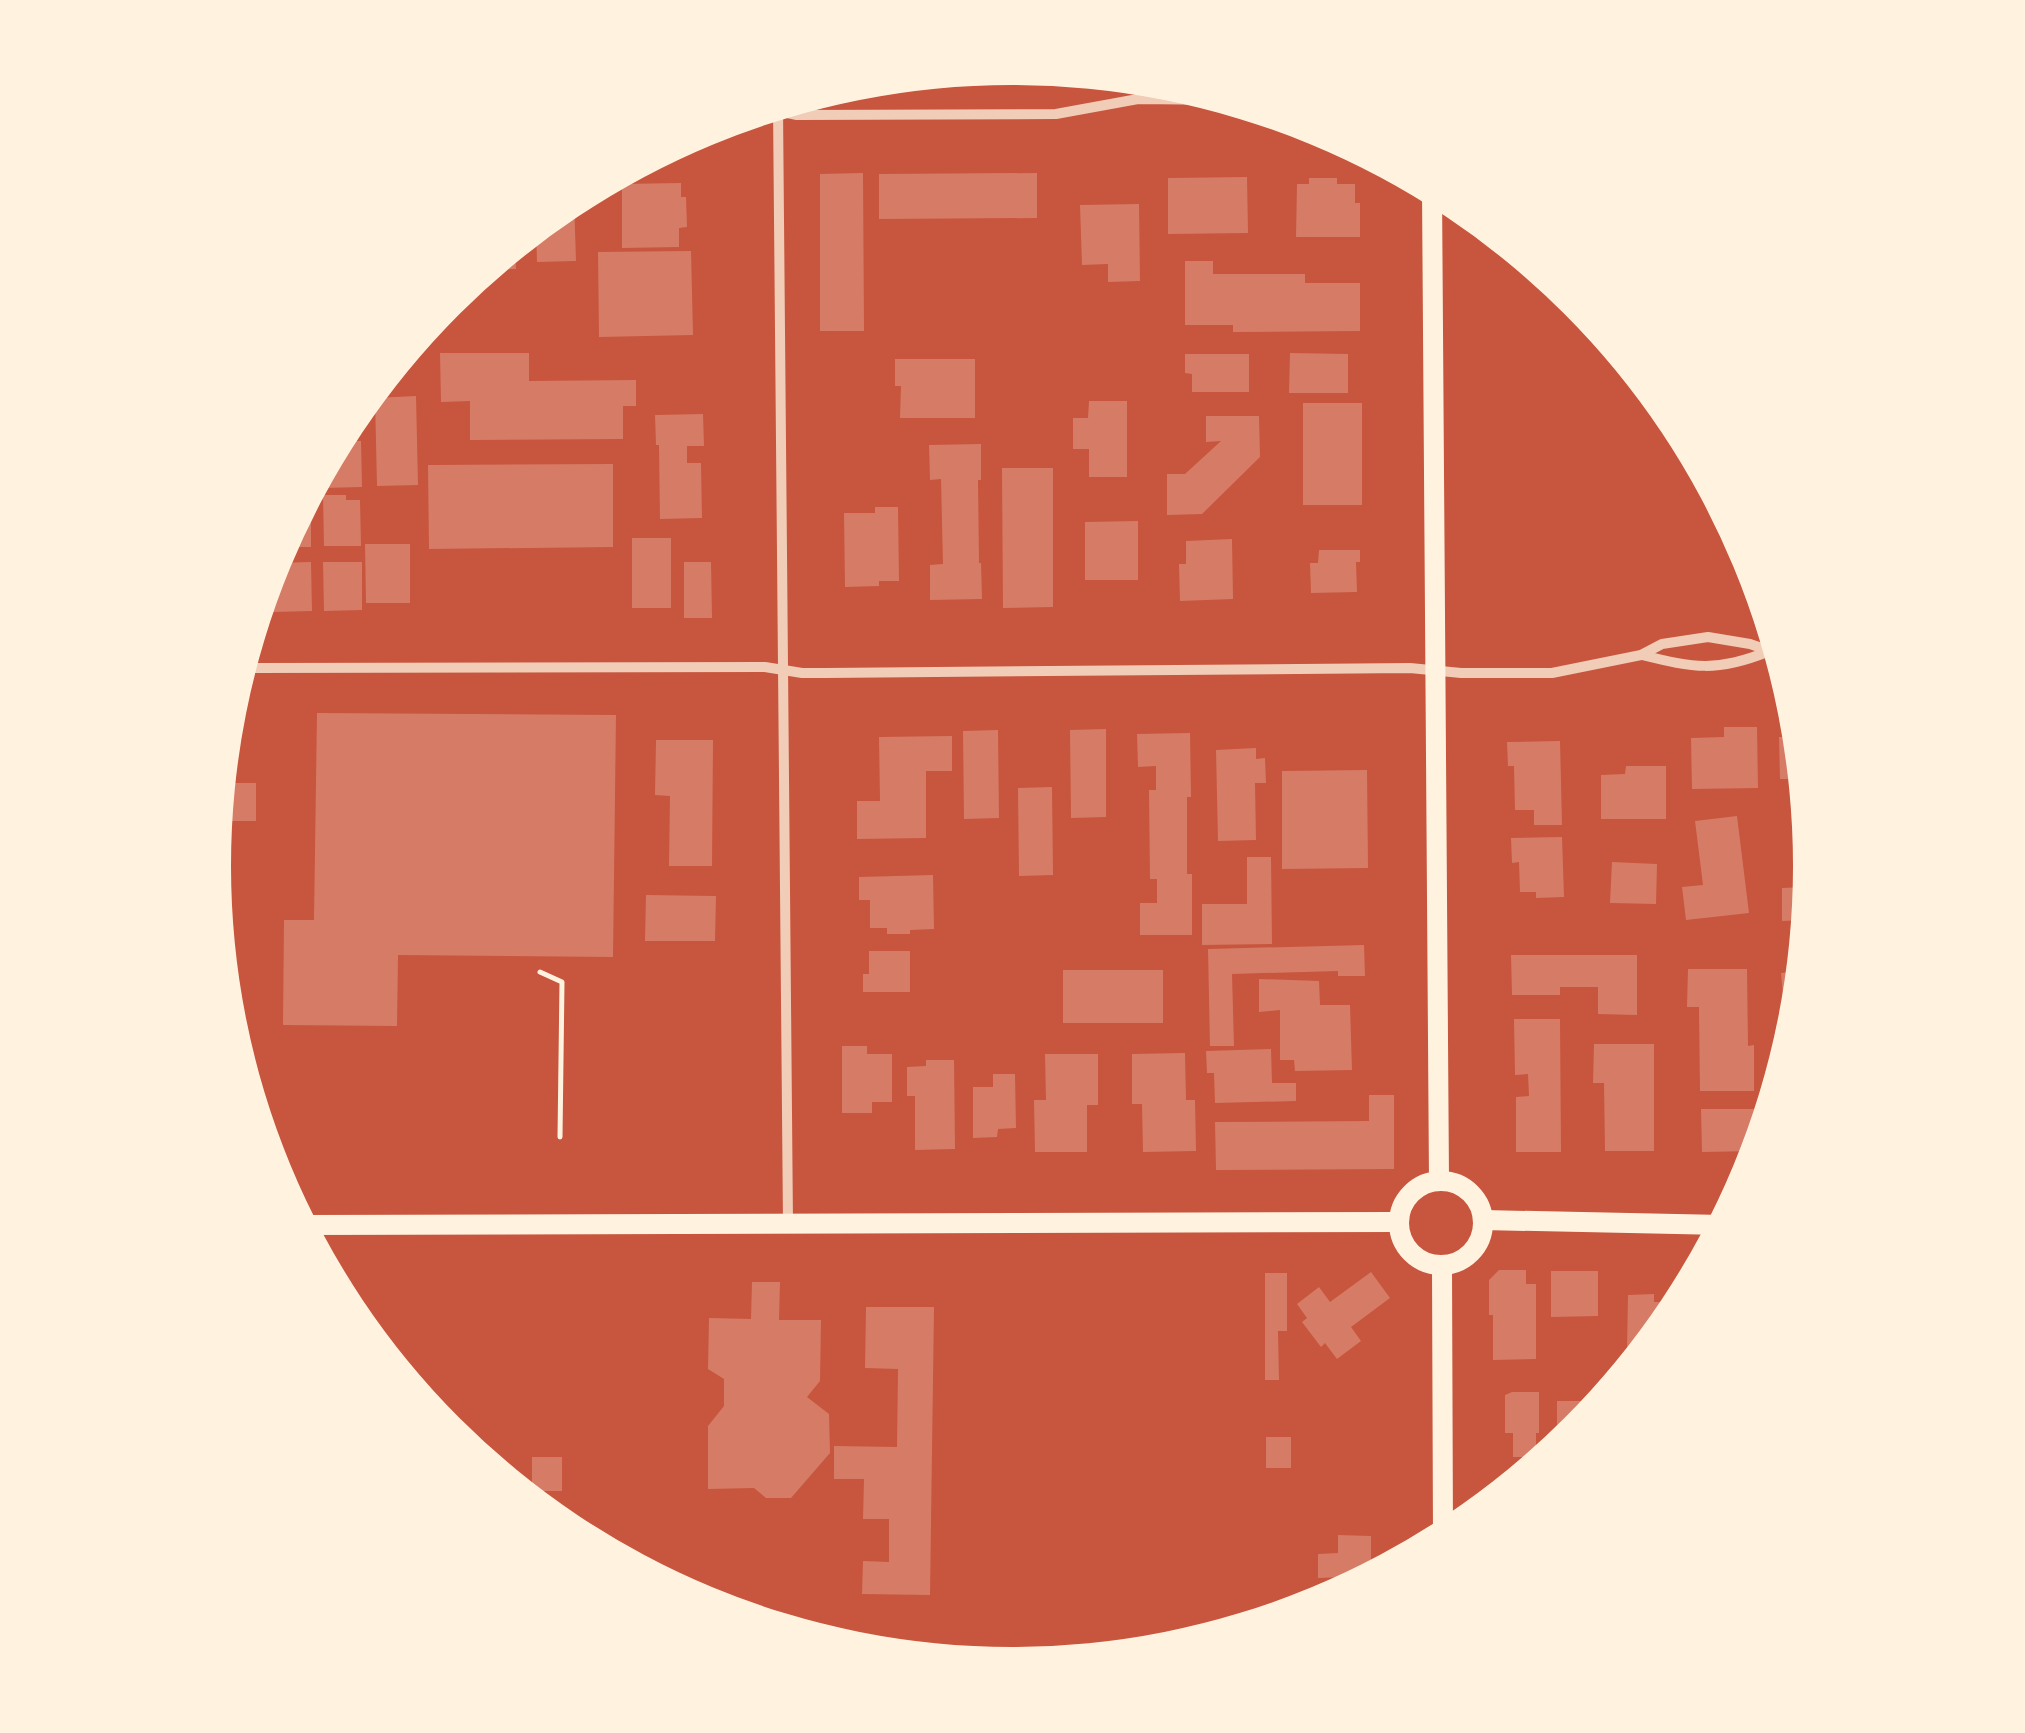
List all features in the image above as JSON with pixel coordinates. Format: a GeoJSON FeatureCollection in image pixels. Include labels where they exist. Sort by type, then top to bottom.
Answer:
{"type":"FeatureCollection","features":[{"type":"Feature","properties":{"kind":"main road"},"geometry":{"type":"LineString","coordinates":[[1432,208],[1439,1181]]}},
{"type":"Feature","properties":{"kind":"main road"},"geometry":{"type":"LineString","coordinates":[[1439,1181],[1467,1190],[1483,1220],[1482,1234],[1468,1255],[1442,1266],[1418,1258],[1408,1249],[1400,1222],[1408,1197],[1418,1188],[1439,1181]]}},
{"type":"Feature","properties":{"kind":"main road"},"geometry":{"type":"LineString","coordinates":[[1483,1220],[1707,1224]]}},
{"type":"Feature","properties":{"kind":"main road"},"geometry":{"type":"LineString","coordinates":[[318,1224],[1400,1222]]}},
{"type":"Feature","properties":{"kind":"main road"},"geometry":{"type":"LineString","coordinates":[[1442,1266],[1444,1518]]}},
{"type":"Feature","properties":{"kind":"street"},"geometry":{"type":"LineString","coordinates":[[803,114],[1056,114],[1138,100],[1165,100]]}},
{"type":"Feature","properties":{"kind":"street"},"geometry":{"type":"LineString","coordinates":[[775,122],[788,1225]]}},
{"type":"Feature","properties":{"kind":"street"},"geometry":{"type":"LineString","coordinates":[[257,668],[754,667],[802,673],[1410,668],[1502,675],[1552,672],[1642,655],[1662,644],[1708,637],[1763,649]]}},
{"type":"Feature","properties":{"kind":"street"},"geometry":{"type":"LineString","coordinates":[[1642,655],[1703,667],[1765,655]]}},
{"type":"Feature","properties":{"kind":"path"},"geometry":{"type":"LineString","coordinates":[[540,972],[562,982],[560,1137]]}},
{"type":"Feature","properties":{"kind":"building"},"geometry":{"type":"Polygon","coordinates":[[[863,173],[864,331],[820,331],[820,174],[863,173]]]}},
{"type":"Feature","properties":{"kind":"building"},"geometry":{"type":"Polygon","coordinates":[[[1037,173],[1037,218],[879,219],[879,174],[1037,173]]]}},
{"type":"Feature","properties":{"kind":"building"},"geometry":{"type":"Polygon","coordinates":[[[1247,177],[1248,233],[1168,234],[1168,178],[1247,177]]]}},
{"type":"Feature","properties":{"kind":"building"},"geometry":{"type":"Polygon","coordinates":[[[1309,178],[1337,178],[1337,184],[1355,184],[1355,203],[1360,203],[1360,237],[1296,237],[1297,184],[1309,184],[1309,178]]]}},
{"type":"Feature","properties":{"kind":"building"},"geometry":{"type":"Polygon","coordinates":[[[681,183],[681,197],[686,197],[687,227],[679,228],[679,247],[622,248],[622,190],[634,184],[681,183]]]}},
{"type":"Feature","properties":{"kind":"building"},"geometry":{"type":"Polygon","coordinates":[[[1139,204],[1140,281],[1108,282],[1108,264],[1082,265],[1080,205],[1139,204]]]}},
{"type":"Feature","properties":{"kind":"building"},"geometry":{"type":"Polygon","coordinates":[[[575,219],[576,261],[537,262],[537,246],[575,219]]]}},
{"type":"Feature","properties":{"kind":"building"},"geometry":{"type":"Polygon","coordinates":[[[691,251],[693,335],[599,337],[598,252],[691,251]]]}},
{"type":"Feature","properties":{"kind":"building"},"geometry":{"type":"Polygon","coordinates":[[[1185,261],[1213,261],[1213,274],[1305,274],[1305,283],[1360,283],[1360,331],[1233,332],[1233,325],[1185,325],[1185,261]]]}},
{"type":"Feature","properties":{"kind":"building"},"geometry":{"type":"Polygon","coordinates":[[[440,353],[529,353],[529,381],[636,380],[636,406],[623,406],[623,439],[470,440],[470,401],[441,402],[440,353]]]}},
{"type":"Feature","properties":{"kind":"building"},"geometry":{"type":"Polygon","coordinates":[[[1290,353],[1348,354],[1348,393],[1289,393],[1290,353]]]}},
{"type":"Feature","properties":{"kind":"building"},"geometry":{"type":"Polygon","coordinates":[[[1185,354],[1249,354],[1249,392],[1192,392],[1192,374],[1185,373],[1185,354]]]}},
{"type":"Feature","properties":{"kind":"building"},"geometry":{"type":"Polygon","coordinates":[[[895,359],[975,359],[975,418],[900,418],[901,386],[895,386],[895,359]]]}},
{"type":"Feature","properties":{"kind":"building"},"geometry":{"type":"Polygon","coordinates":[[[416,396],[418,485],[377,486],[375,415],[387,397],[416,396]]]}},
{"type":"Feature","properties":{"kind":"building"},"geometry":{"type":"Polygon","coordinates":[[[1089,401],[1127,401],[1127,477],[1089,477],[1089,449],[1073,449],[1073,418],[1088,418],[1089,401]]]}},
{"type":"Feature","properties":{"kind":"building"},"geometry":{"type":"Polygon","coordinates":[[[1303,403],[1362,403],[1362,505],[1303,505],[1303,403]]]}},
{"type":"Feature","properties":{"kind":"building"},"geometry":{"type":"Polygon","coordinates":[[[703,414],[704,446],[687,446],[687,463],[701,463],[702,518],[660,519],[655,415],[703,414]]]}},
{"type":"Feature","properties":{"kind":"building"},"geometry":{"type":"Polygon","coordinates":[[[1206,416],[1259,416],[1260,457],[1202,514],[1167,515],[1167,474],[1185,474],[1221,441],[1206,442],[1206,416]]]}},
{"type":"Feature","properties":{"kind":"building"},"geometry":{"type":"Polygon","coordinates":[[[357,441],[361,441],[362,487],[330,488],[357,441]]]}},
{"type":"Feature","properties":{"kind":"building"},"geometry":{"type":"Polygon","coordinates":[[[981,444],[978,480],[982,599],[930,600],[930,565],[943,564],[941,479],[930,480],[929,445],[981,444]]]}},
{"type":"Feature","properties":{"kind":"building"},"geometry":{"type":"Polygon","coordinates":[[[613,464],[613,547],[429,549],[428,465],[613,464]]]}},
{"type":"Feature","properties":{"kind":"building"},"geometry":{"type":"Polygon","coordinates":[[[1002,468],[1053,468],[1053,607],[1003,608],[1002,468]]]}},
{"type":"Feature","properties":{"kind":"building"},"geometry":{"type":"Polygon","coordinates":[[[326,495],[360,500],[361,546],[324,546],[326,495]]]}},
{"type":"Feature","properties":{"kind":"building"},"geometry":{"type":"Polygon","coordinates":[[[875,507],[898,507],[899,581],[845,587],[844,513],[875,513],[875,507]]]}},
{"type":"Feature","properties":{"kind":"building"},"geometry":{"type":"Polygon","coordinates":[[[1138,521],[1138,580],[1085,580],[1085,522],[1138,521]]]}},
{"type":"Feature","properties":{"kind":"building"},"geometry":{"type":"Polygon","coordinates":[[[311,523],[311,547],[300,547],[311,523]]]}},
{"type":"Feature","properties":{"kind":"building"},"geometry":{"type":"Polygon","coordinates":[[[632,538],[671,538],[671,608],[632,608],[632,538]]]}},
{"type":"Feature","properties":{"kind":"building"},"geometry":{"type":"Polygon","coordinates":[[[1232,539],[1233,599],[1180,601],[1179,564],[1186,564],[1186,541],[1232,539]]]}},
{"type":"Feature","properties":{"kind":"building"},"geometry":{"type":"Polygon","coordinates":[[[365,544],[410,544],[410,603],[366,603],[365,544]]]}},
{"type":"Feature","properties":{"kind":"building"},"geometry":{"type":"Polygon","coordinates":[[[1319,550],[1360,550],[1360,562],[1356,562],[1357,592],[1311,593],[1310,563],[1318,563],[1319,550]]]}},
{"type":"Feature","properties":{"kind":"building"},"geometry":{"type":"Polygon","coordinates":[[[311,562],[312,611],[273,612],[290,567],[292,563],[311,562]]]}},
{"type":"Feature","properties":{"kind":"building"},"geometry":{"type":"Polygon","coordinates":[[[323,562],[362,562],[362,610],[324,611],[323,562]]]}},
{"type":"Feature","properties":{"kind":"building"},"geometry":{"type":"Polygon","coordinates":[[[684,562],[711,562],[712,618],[684,618],[684,562]]]}},
{"type":"Feature","properties":{"kind":"building"},"geometry":{"type":"Polygon","coordinates":[[[317,713],[616,715],[613,957],[398,955],[397,1026],[283,1025],[284,920],[314,920],[317,713]]]}},
{"type":"Feature","properties":{"kind":"building"},"geometry":{"type":"Polygon","coordinates":[[[1724,727],[1757,727],[1758,788],[1692,789],[1691,738],[1724,737],[1724,727]]]}},
{"type":"Feature","properties":{"kind":"building"},"geometry":{"type":"Polygon","coordinates":[[[1106,729],[1106,817],[1071,818],[1070,730],[1106,729]]]}},
{"type":"Feature","properties":{"kind":"building"},"geometry":{"type":"Polygon","coordinates":[[[998,730],[999,818],[964,819],[963,731],[998,730]]]}},
{"type":"Feature","properties":{"kind":"building"},"geometry":{"type":"Polygon","coordinates":[[[1190,733],[1187,874],[1192,874],[1192,935],[1140,935],[1140,903],[1157,903],[1157,879],[1150,879],[1149,790],[1156,790],[1156,766],[1138,767],[1137,734],[1190,733]]]}},
{"type":"Feature","properties":{"kind":"building"},"geometry":{"type":"Polygon","coordinates":[[[952,736],[952,771],[926,771],[926,838],[857,839],[857,801],[880,801],[879,737],[952,736]]]}},
{"type":"Feature","properties":{"kind":"building"},"geometry":{"type":"Polygon","coordinates":[[[1779,737],[1783,737],[1788,779],[1780,779],[1779,737]]]}},
{"type":"Feature","properties":{"kind":"building"},"geometry":{"type":"Polygon","coordinates":[[[656,740],[713,740],[712,866],[669,866],[670,796],[655,795],[656,740]]]}},
{"type":"Feature","properties":{"kind":"building"},"geometry":{"type":"Polygon","coordinates":[[[1560,741],[1562,825],[1534,825],[1534,810],[1515,810],[1514,766],[1508,766],[1507,742],[1560,741]]]}},
{"type":"Feature","properties":{"kind":"building"},"geometry":{"type":"Polygon","coordinates":[[[1256,748],[1256,759],[1265,758],[1266,783],[1255,783],[1256,840],[1218,841],[1216,750],[1256,748]]]}},
{"type":"Feature","properties":{"kind":"building"},"geometry":{"type":"Polygon","coordinates":[[[1626,766],[1666,766],[1666,819],[1601,819],[1601,775],[1625,774],[1626,766]]]}},
{"type":"Feature","properties":{"kind":"building"},"geometry":{"type":"Polygon","coordinates":[[[1367,770],[1368,868],[1282,869],[1282,771],[1367,770]]]}},
{"type":"Feature","properties":{"kind":"building"},"geometry":{"type":"Polygon","coordinates":[[[236,783],[256,783],[256,821],[233,821],[236,783]]]}},
{"type":"Feature","properties":{"kind":"building"},"geometry":{"type":"Polygon","coordinates":[[[1052,787],[1053,875],[1019,876],[1018,788],[1052,787]]]}},
{"type":"Feature","properties":{"kind":"building"},"geometry":{"type":"Polygon","coordinates":[[[1737,816],[1749,913],[1686,920],[1682,887],[1703,885],[1695,821],[1737,816]]]}},
{"type":"Feature","properties":{"kind":"building"},"geometry":{"type":"Polygon","coordinates":[[[1562,837],[1564,897],[1536,898],[1536,892],[1520,892],[1519,862],[1512,863],[1511,838],[1562,837]]]}},
{"type":"Feature","properties":{"kind":"building"},"geometry":{"type":"Polygon","coordinates":[[[1247,857],[1271,857],[1272,944],[1202,945],[1202,904],[1247,904],[1247,857]]]}},
{"type":"Feature","properties":{"kind":"building"},"geometry":{"type":"Polygon","coordinates":[[[1612,862],[1657,864],[1656,904],[1610,903],[1612,862]]]}},
{"type":"Feature","properties":{"kind":"building"},"geometry":{"type":"Polygon","coordinates":[[[933,875],[934,929],[887,934],[887,928],[870,928],[870,900],[859,900],[859,877],[933,875]]]}},
{"type":"Feature","properties":{"kind":"building"},"geometry":{"type":"Polygon","coordinates":[[[1782,888],[1793,888],[1792,921],[1782,921],[1782,888]]]}},
{"type":"Feature","properties":{"kind":"building"},"geometry":{"type":"Polygon","coordinates":[[[646,895],[716,896],[715,941],[645,941],[646,895]]]}},
{"type":"Feature","properties":{"kind":"building"},"geometry":{"type":"Polygon","coordinates":[[[1364,945],[1365,976],[1338,976],[1338,971],[1232,974],[1234,1046],[1210,1046],[1208,949],[1364,945]]]}},
{"type":"Feature","properties":{"kind":"building"},"geometry":{"type":"Polygon","coordinates":[[[869,951],[910,951],[910,992],[863,992],[863,974],[869,974],[869,951]]]}},
{"type":"Feature","properties":{"kind":"building"},"geometry":{"type":"Polygon","coordinates":[[[1511,955],[1637,955],[1637,1015],[1598,1014],[1598,987],[1560,987],[1560,995],[1512,995],[1511,955]]]}},
{"type":"Feature","properties":{"kind":"building"},"geometry":{"type":"Polygon","coordinates":[[[1688,969],[1747,969],[1748,1046],[1754,1045],[1754,1091],[1700,1091],[1699,1007],[1687,1007],[1688,969]]]}},
{"type":"Feature","properties":{"kind":"building"},"geometry":{"type":"Polygon","coordinates":[[[1063,970],[1163,970],[1163,1023],[1063,1023],[1063,970]]]}},
{"type":"Feature","properties":{"kind":"building"},"geometry":{"type":"Polygon","coordinates":[[[1259,979],[1319,981],[1320,1005],[1350,1005],[1352,1070],[1295,1071],[1294,1060],[1280,1060],[1280,1010],[1259,1012],[1259,979]]]}},
{"type":"Feature","properties":{"kind":"building"},"geometry":{"type":"Polygon","coordinates":[[[1514,1019],[1560,1019],[1561,1152],[1516,1152],[1516,1097],[1529,1096],[1528,1074],[1515,1075],[1514,1019]]]}},
{"type":"Feature","properties":{"kind":"building"},"geometry":{"type":"Polygon","coordinates":[[[1594,1044],[1654,1044],[1654,1151],[1605,1151],[1604,1083],[1593,1083],[1594,1044]]]}},
{"type":"Feature","properties":{"kind":"building"},"geometry":{"type":"Polygon","coordinates":[[[842,1046],[867,1046],[867,1054],[892,1054],[892,1102],[872,1102],[872,1113],[842,1113],[842,1046]]]}},
{"type":"Feature","properties":{"kind":"building"},"geometry":{"type":"Polygon","coordinates":[[[1271,1049],[1272,1083],[1296,1083],[1296,1101],[1215,1103],[1214,1073],[1207,1073],[1206,1051],[1271,1049]]]}},
{"type":"Feature","properties":{"kind":"building"},"geometry":{"type":"Polygon","coordinates":[[[1185,1053],[1186,1100],[1195,1100],[1196,1151],[1143,1152],[1142,1104],[1132,1104],[1132,1054],[1185,1053]]]}},
{"type":"Feature","properties":{"kind":"building"},"geometry":{"type":"Polygon","coordinates":[[[1045,1054],[1098,1054],[1098,1105],[1087,1105],[1087,1152],[1035,1152],[1034,1100],[1046,1100],[1045,1054]]]}},
{"type":"Feature","properties":{"kind":"building"},"geometry":{"type":"Polygon","coordinates":[[[926,1060],[954,1060],[955,1149],[915,1150],[915,1096],[907,1096],[907,1067],[926,1066],[926,1060]]]}},
{"type":"Feature","properties":{"kind":"building"},"geometry":{"type":"Polygon","coordinates":[[[993,1074],[1015,1074],[1016,1128],[998,1129],[997,1137],[973,1138],[973,1087],[993,1087],[993,1074]]]}},
{"type":"Feature","properties":{"kind":"building"},"geometry":{"type":"Polygon","coordinates":[[[1369,1095],[1394,1095],[1394,1169],[1216,1170],[1215,1122],[1369,1121],[1369,1095]]]}},
{"type":"Feature","properties":{"kind":"building"},"geometry":{"type":"Polygon","coordinates":[[[1701,1109],[1755,1109],[1741,1151],[1702,1152],[1701,1109]]]}},
{"type":"Feature","properties":{"kind":"building"},"geometry":{"type":"Polygon","coordinates":[[[1499,1270],[1526,1270],[1526,1284],[1536,1284],[1536,1359],[1493,1360],[1489,1280],[1499,1270]]]}},
{"type":"Feature","properties":{"kind":"building"},"geometry":{"type":"Polygon","coordinates":[[[1551,1271],[1598,1271],[1598,1316],[1551,1317],[1551,1271]]]}},
{"type":"Feature","properties":{"kind":"building"},"geometry":{"type":"Polygon","coordinates":[[[1371,1272],[1390,1298],[1351,1327],[1361,1341],[1337,1359],[1325,1343],[1321,1347],[1302,1322],[1307,1318],[1297,1304],[1319,1287],[1330,1302],[1371,1272]]]}},
{"type":"Feature","properties":{"kind":"building"},"geometry":{"type":"Polygon","coordinates":[[[1265,1273],[1287,1273],[1287,1331],[1278,1331],[1279,1380],[1265,1380],[1265,1273]]]}},
{"type":"Feature","properties":{"kind":"building"},"geometry":{"type":"Polygon","coordinates":[[[752,1282],[780,1282],[779,1320],[821,1320],[820,1381],[807,1397],[829,1414],[830,1453],[791,1498],[766,1498],[754,1488],[708,1489],[708,1426],[724,1406],[724,1379],[708,1369],[709,1318],[751,1319],[752,1282]]]}},
{"type":"Feature","properties":{"kind":"building"},"geometry":{"type":"Polygon","coordinates":[[[1654,1294],[1654,1302],[1661,1302],[1627,1349],[1628,1295],[1654,1294]]]}},
{"type":"Feature","properties":{"kind":"building"},"geometry":{"type":"Polygon","coordinates":[[[866,1307],[934,1307],[930,1595],[862,1594],[863,1561],[889,1562],[889,1519],[863,1519],[864,1479],[834,1479],[834,1446],[897,1447],[898,1369],[865,1368],[866,1307]]]}},
{"type":"Feature","properties":{"kind":"building"},"geometry":{"type":"Polygon","coordinates":[[[1539,1392],[1536,1446],[1524,1457],[1513,1457],[1513,1433],[1505,1433],[1505,1395],[1539,1392]]]}},
{"type":"Feature","properties":{"kind":"building"},"geometry":{"type":"Polygon","coordinates":[[[1557,1401],[1582,1401],[1565,1419],[1557,1427],[1557,1401]]]}},
{"type":"Feature","properties":{"kind":"building"},"geometry":{"type":"Polygon","coordinates":[[[1266,1437],[1291,1437],[1291,1468],[1266,1468],[1266,1437]]]}},
{"type":"Feature","properties":{"kind":"building"},"geometry":{"type":"Polygon","coordinates":[[[532,1457],[562,1457],[562,1491],[543,1491],[532,1483],[532,1457]]]}},
{"type":"Feature","properties":{"kind":"building"},"geometry":{"type":"Polygon","coordinates":[[[1338,1535],[1371,1536],[1371,1560],[1336,1577],[1318,1578],[1318,1554],[1338,1553],[1338,1535]]]}}]}
